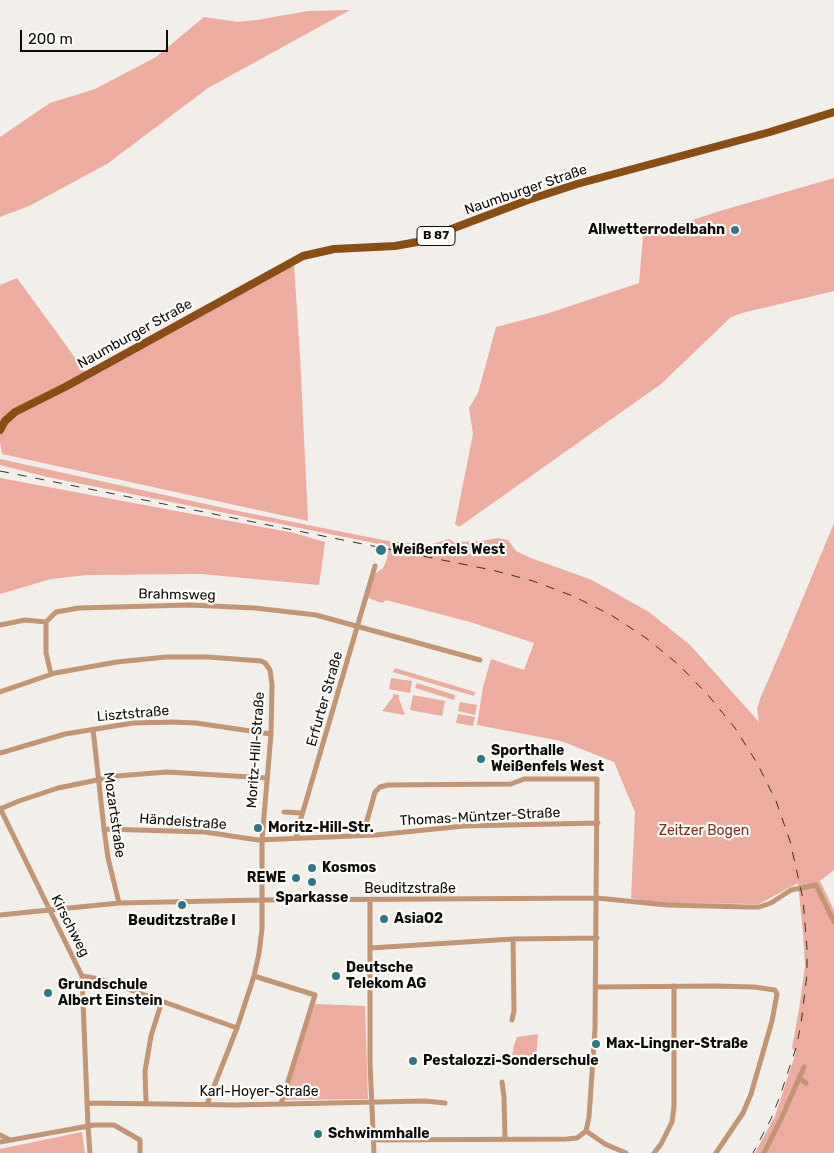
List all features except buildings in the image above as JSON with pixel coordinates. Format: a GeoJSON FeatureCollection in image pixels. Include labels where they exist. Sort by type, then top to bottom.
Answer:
{"type":"FeatureCollection","features":[{"type":"Feature","properties":{"kind":"main road","name":"Naumburger Straße"},"geometry":{"type":"LineString","coordinates":[[0,430],[8,418],[15,412],[304,256],[334,249],[395,246],[424,240],[577,184],[834,112]]}},
{"type":"Feature","properties":{"kind":"street","name":"Erfurter Straße"},"geometry":{"type":"LineString","coordinates":[[296,838],[374,566]]}},
{"type":"Feature","properties":{"kind":"street","name":"Brahmsweg"},"geometry":{"type":"LineString","coordinates":[[46,622],[56,612],[79,608],[190,605],[283,610],[316,615],[480,660]]}},
{"type":"Feature","properties":{"kind":"street"},"geometry":{"type":"LineString","coordinates":[[0,625],[26,620],[46,622],[46,653],[51,674]]}},
{"type":"Feature","properties":{"kind":"street","name":"Moritz-Hill-Straße"},"geometry":{"type":"LineString","coordinates":[[0,692],[51,674],[117,662],[166,657],[208,657],[261,661],[268,665],[271,674],[271,734],[262,840],[262,929],[259,953],[254,976],[237,1028],[207,1104]]}},
{"type":"Feature","properties":{"kind":"street","name":"Lisztstraße"},"geometry":{"type":"LineString","coordinates":[[0,753],[36,742],[93,729],[133,723],[196,723],[271,734]]}},
{"type":"Feature","properties":{"kind":"street","name":"Mozartstraße"},"geometry":{"type":"LineString","coordinates":[[93,729],[108,858],[119,903]]}},
{"type":"Feature","properties":{"kind":"street"},"geometry":{"type":"LineString","coordinates":[[0,808],[50,791],[98,779],[130,774],[167,772],[267,778]]}},
{"type":"Feature","properties":{"kind":"street"},"geometry":{"type":"LineString","coordinates":[[364,835],[375,792],[380,787],[388,785],[510,784],[534,779],[597,779],[598,898],[595,1029],[589,1117],[586,1131],[577,1138],[567,1139],[373,1140]]}},
{"type":"Feature","properties":{"kind":"street","name":"Kirschweg"},"geometry":{"type":"LineString","coordinates":[[0,808],[2,820],[64,936],[82,976],[90,1153]]}},
{"type":"Feature","properties":{"kind":"street"},"geometry":{"type":"LineString","coordinates":[[284,812],[302,814]]}},
{"type":"Feature","properties":{"kind":"street","name":"Thomas-Müntzer-Straße"},"geometry":{"type":"LineString","coordinates":[[262,840],[364,835],[464,826],[598,823]]}},
{"type":"Feature","properties":{"kind":"street","name":"Händelstraße"},"geometry":{"type":"LineString","coordinates":[[104,829],[205,832],[262,840]]}},
{"type":"Feature","properties":{"kind":"street","name":"Beuditzstraße"},"geometry":{"type":"LineString","coordinates":[[0,915],[119,903],[261,900],[598,898],[666,905],[760,906],[770,903],[791,890],[816,885],[834,922]]}},
{"type":"Feature","properties":{"kind":"street"},"geometry":{"type":"LineString","coordinates":[[370,900],[374,1153]]}},
{"type":"Feature","properties":{"kind":"street"},"geometry":{"type":"LineString","coordinates":[[370,948],[513,939],[597,938]]}},
{"type":"Feature","properties":{"kind":"street"},"geometry":{"type":"LineString","coordinates":[[512,1020],[514,1011],[513,939]]}},
{"type":"Feature","properties":{"kind":"street"},"geometry":{"type":"LineString","coordinates":[[82,976],[100,979],[237,1028]]}},
{"type":"Feature","properties":{"kind":"street"},"geometry":{"type":"LineString","coordinates":[[254,976],[314,995],[281,1104]]}},
{"type":"Feature","properties":{"kind":"street"},"geometry":{"type":"LineString","coordinates":[[654,1153],[661,1144],[672,1122],[674,1107],[674,986]]}},
{"type":"Feature","properties":{"kind":"street"},"geometry":{"type":"LineString","coordinates":[[596,987],[754,987],[775,990],[777,994],[772,1021],[743,1114],[716,1153]]}},
{"type":"Feature","properties":{"kind":"street"},"geometry":{"type":"LineString","coordinates":[[146,1102],[145,1071],[150,1036],[162,1001]]}},
{"type":"Feature","properties":{"kind":"street"},"geometry":{"type":"LineString","coordinates":[[764,1153],[804,1068]]}},
{"type":"Feature","properties":{"kind":"street"},"geometry":{"type":"LineString","coordinates":[[799,1078],[806,1083]]}},
{"type":"Feature","properties":{"kind":"street"},"geometry":{"type":"LineString","coordinates":[[502,1082],[505,1140]]}},
{"type":"Feature","properties":{"kind":"street","name":"Karl-Hoyer-Straße"},"geometry":{"type":"LineString","coordinates":[[87,1103],[281,1104],[425,1100],[445,1103]]}},
{"type":"Feature","properties":{"kind":"street"},"geometry":{"type":"LineString","coordinates":[[0,1142],[88,1126],[114,1125],[140,1140],[140,1153]]}},
{"type":"Feature","properties":{"kind":"street"},"geometry":{"type":"LineString","coordinates":[[586,1131],[605,1144],[626,1153]]}},
{"type":"Feature","properties":{"kind":"street"},"geometry":{"type":"LineString","coordinates":[[0,1135],[10,1140]]}},
{"type":"Feature","properties":{"kind":"green space"},"geometry":{"type":"Polygon","coordinates":[[[350,10],[208,88],[107,164],[29,206],[0,217],[0,137],[50,103],[95,89],[156,57],[204,17],[237,22],[308,11],[350,10]]]}},
{"type":"Feature","properties":{"kind":"green space"},"geometry":{"type":"Polygon","coordinates":[[[834,178],[834,291],[731,317],[661,384],[459,527],[455,524],[473,434],[469,408],[478,393],[496,327],[546,314],[639,283],[643,236],[720,211],[834,178]]]}},
{"type":"Feature","properties":{"kind":"green space"},"geometry":{"type":"Polygon","coordinates":[[[294,264],[308,521],[2,454],[0,442],[0,285],[17,278],[89,377],[294,264]]]}},
{"type":"Feature","properties":{"kind":"green space","name":"Zeitzer Bogen"},"geometry":{"type":"Polygon","coordinates":[[[0,459],[233,510],[388,541],[429,545],[449,539],[454,542],[498,538],[508,540],[516,551],[592,580],[649,612],[690,645],[759,722],[757,709],[760,699],[834,523],[834,870],[820,881],[834,910],[834,1153],[755,1153],[775,1116],[796,1052],[792,1048],[805,966],[798,883],[759,904],[655,903],[631,898],[635,812],[614,762],[561,741],[477,725],[483,687],[491,659],[524,670],[534,643],[470,622],[386,600],[382,603],[368,598],[375,574],[383,568],[387,559],[389,546],[47,477],[0,465],[0,459]]]}},
{"type":"Feature","properties":{"kind":"green space"},"geometry":{"type":"Polygon","coordinates":[[[0,478],[294,533],[325,542],[319,585],[201,574],[87,575],[51,579],[0,594],[0,478]]]}},
{"type":"Feature","properties":{"kind":"green space"},"geometry":{"type":"Polygon","coordinates":[[[395,668],[475,692],[474,696],[393,672],[395,668]]]}},
{"type":"Feature","properties":{"kind":"green space"},"geometry":{"type":"Polygon","coordinates":[[[391,678],[412,681],[410,693],[389,689],[391,678]]]}},
{"type":"Feature","properties":{"kind":"green space"},"geometry":{"type":"Polygon","coordinates":[[[417,683],[455,695],[454,700],[415,688],[417,683]]]}},
{"type":"Feature","properties":{"kind":"green space"},"geometry":{"type":"Polygon","coordinates":[[[393,694],[399,695],[405,715],[382,711],[393,697],[393,694]]]}},
{"type":"Feature","properties":{"kind":"green space"},"geometry":{"type":"Polygon","coordinates":[[[413,695],[445,701],[442,716],[410,710],[413,695]]]}},
{"type":"Feature","properties":{"kind":"green space"},"geometry":{"type":"Polygon","coordinates":[[[460,702],[477,705],[475,715],[458,711],[460,702]]]}},
{"type":"Feature","properties":{"kind":"green space"},"geometry":{"type":"Polygon","coordinates":[[[458,714],[475,717],[473,726],[456,723],[458,714]]]}},
{"type":"Feature","properties":{"kind":"green space"},"geometry":{"type":"Polygon","coordinates":[[[315,1004],[365,1006],[368,1099],[282,1100],[315,1004]]]}},
{"type":"Feature","properties":{"kind":"green space"},"geometry":{"type":"Polygon","coordinates":[[[538,1034],[536,1057],[512,1056],[517,1037],[538,1034]]]}},
{"type":"Feature","properties":{"kind":"green space"},"geometry":{"type":"Polygon","coordinates":[[[82,1132],[85,1153],[0,1153],[0,1149],[82,1132]]]}},
{"type":"Feature","properties":{"kind":"railway"},"geometry":{"type":"LineString","coordinates":[[0,471],[492,570],[533,581],[573,596],[611,615],[646,638],[679,665],[708,695],[735,728],[757,763],[776,801],[790,841],[803,899],[807,974],[801,1024],[796,1048],[780,1096],[771,1119],[753,1153]]}},
{"type":"Feature","properties":{"kind":"place","name":"Allwetterrodelbahn"},"geometry":{"type":"Point","coordinates":[735,230]}},
{"type":"Feature","properties":{"kind":"place","name":"Weißenfels West"},"geometry":{"type":"Point","coordinates":[381,550]}},
{"type":"Feature","properties":{"kind":"place","name":"Sporthalle Weißenfels West"},"geometry":{"type":"Point","coordinates":[481,759]}},
{"type":"Feature","properties":{"kind":"place","name":"Moritz-Hill-Str."},"geometry":{"type":"Point","coordinates":[258,828]}},
{"type":"Feature","properties":{"kind":"place","name":"Kosmos"},"geometry":{"type":"Point","coordinates":[312,868]}},
{"type":"Feature","properties":{"kind":"place","name":"REWE"},"geometry":{"type":"Point","coordinates":[296,878]}},
{"type":"Feature","properties":{"kind":"place","name":"Sparkasse"},"geometry":{"type":"Point","coordinates":[312,882]}},
{"type":"Feature","properties":{"kind":"place","name":"Beuditzstraße I"},"geometry":{"type":"Point","coordinates":[182,905]}},
{"type":"Feature","properties":{"kind":"place","name":"AsiaO2"},"geometry":{"type":"Point","coordinates":[384,919]}},
{"type":"Feature","properties":{"kind":"place","name":"Deutsche Telekom AG"},"geometry":{"type":"Point","coordinates":[336,976]}},
{"type":"Feature","properties":{"kind":"place","name":"Grundschule Albert Einstein"},"geometry":{"type":"Point","coordinates":[48,993]}},
{"type":"Feature","properties":{"kind":"place","name":"Max-Lingner-Straße"},"geometry":{"type":"Point","coordinates":[596,1044]}},
{"type":"Feature","properties":{"kind":"place","name":"Pestalozzi-Sonderschule"},"geometry":{"type":"Point","coordinates":[413,1061]}},
{"type":"Feature","properties":{"kind":"place","name":"Schwimmhalle"},"geometry":{"type":"Point","coordinates":[318,1134]}}]}
